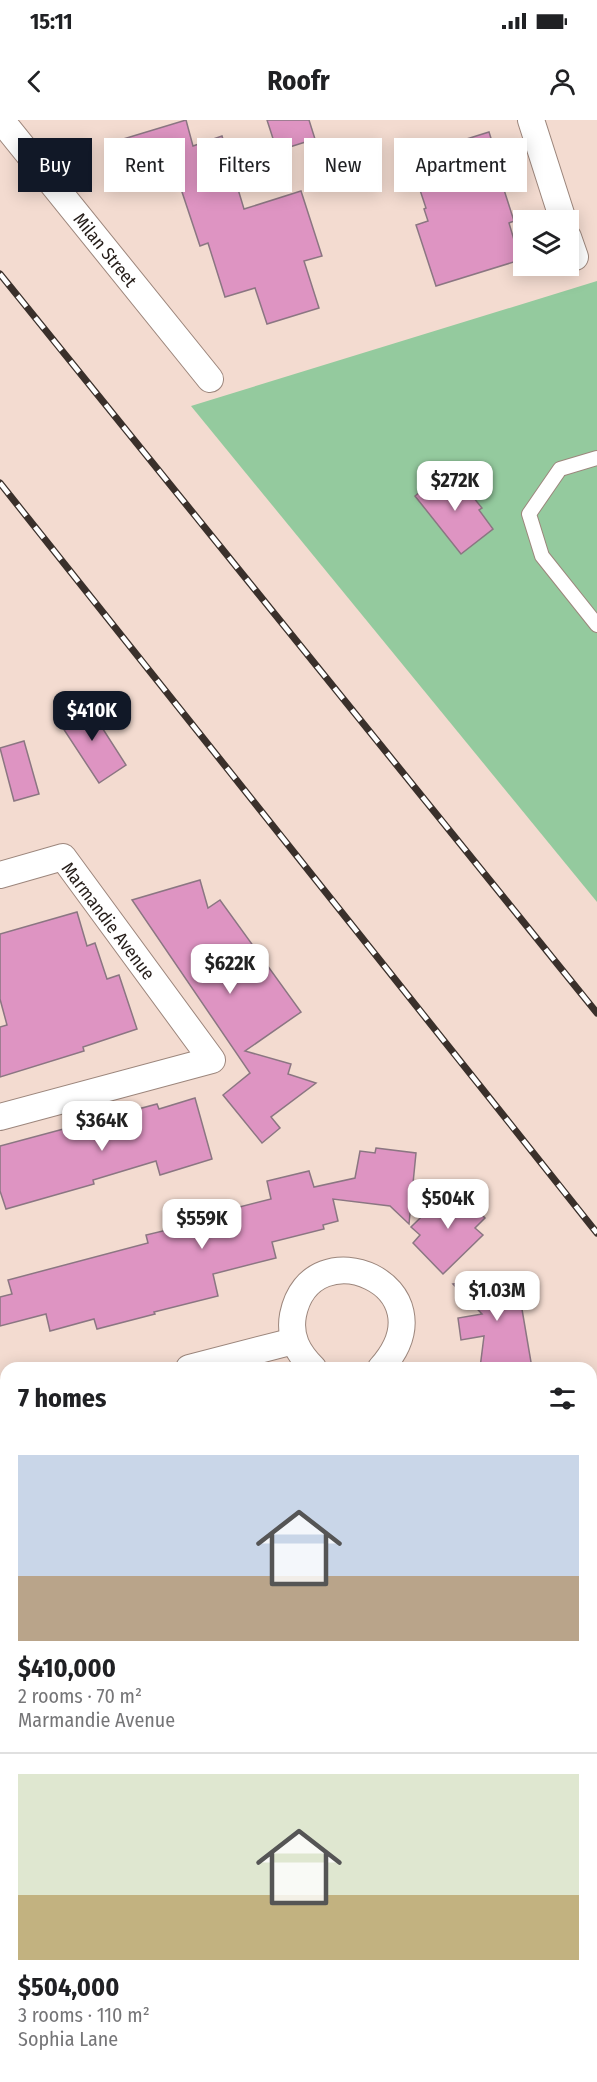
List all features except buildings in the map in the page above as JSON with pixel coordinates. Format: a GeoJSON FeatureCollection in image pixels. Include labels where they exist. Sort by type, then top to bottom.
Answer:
{"type":"FeatureCollection","features":[{"type":"Feature","properties":{"kind":"street","name":"Milan Street"},"geometry":{"type":"LineString","coordinates":[[1,120],[210,379]]}},
{"type":"Feature","properties":{"kind":"street"},"geometry":{"type":"LineString","coordinates":[[531,120],[560,210]]}},
{"type":"Feature","properties":{"kind":"street","name":"Marmandie Avenue"},"geometry":{"type":"LineString","coordinates":[[0,875],[63,857],[212,1060],[0,1117]]}},
{"type":"Feature","properties":{"kind":"street"},"geometry":{"type":"LineString","coordinates":[[307,1362],[302,1357],[294,1341],[292,1322],[296,1304],[305,1288],[320,1277],[337,1271],[356,1270],[373,1276],[388,1288],[397,1304],[402,1321],[400,1338],[393,1355],[387,1362]]}},
{"type":"Feature","properties":{"kind":"street"},"geometry":{"type":"LineString","coordinates":[[212,1362],[294,1341]]}},
{"type":"Feature","properties":{"kind":"lane"},"geometry":{"type":"LineString","coordinates":[[597,458],[560,469],[530,514],[542,556],[597,625]]}},
{"type":"Feature","properties":{"kind":"green space"},"geometry":{"type":"Polygon","coordinates":[[[597,281],[597,902],[191,406],[597,281]]]}},
{"type":"Feature","properties":{"kind":"railway"},"geometry":{"type":"LineString","coordinates":[[0,274],[597,1013]]}},
{"type":"Feature","properties":{"kind":"railway"},"geometry":{"type":"LineString","coordinates":[[0,483],[597,1233]]}}]}
